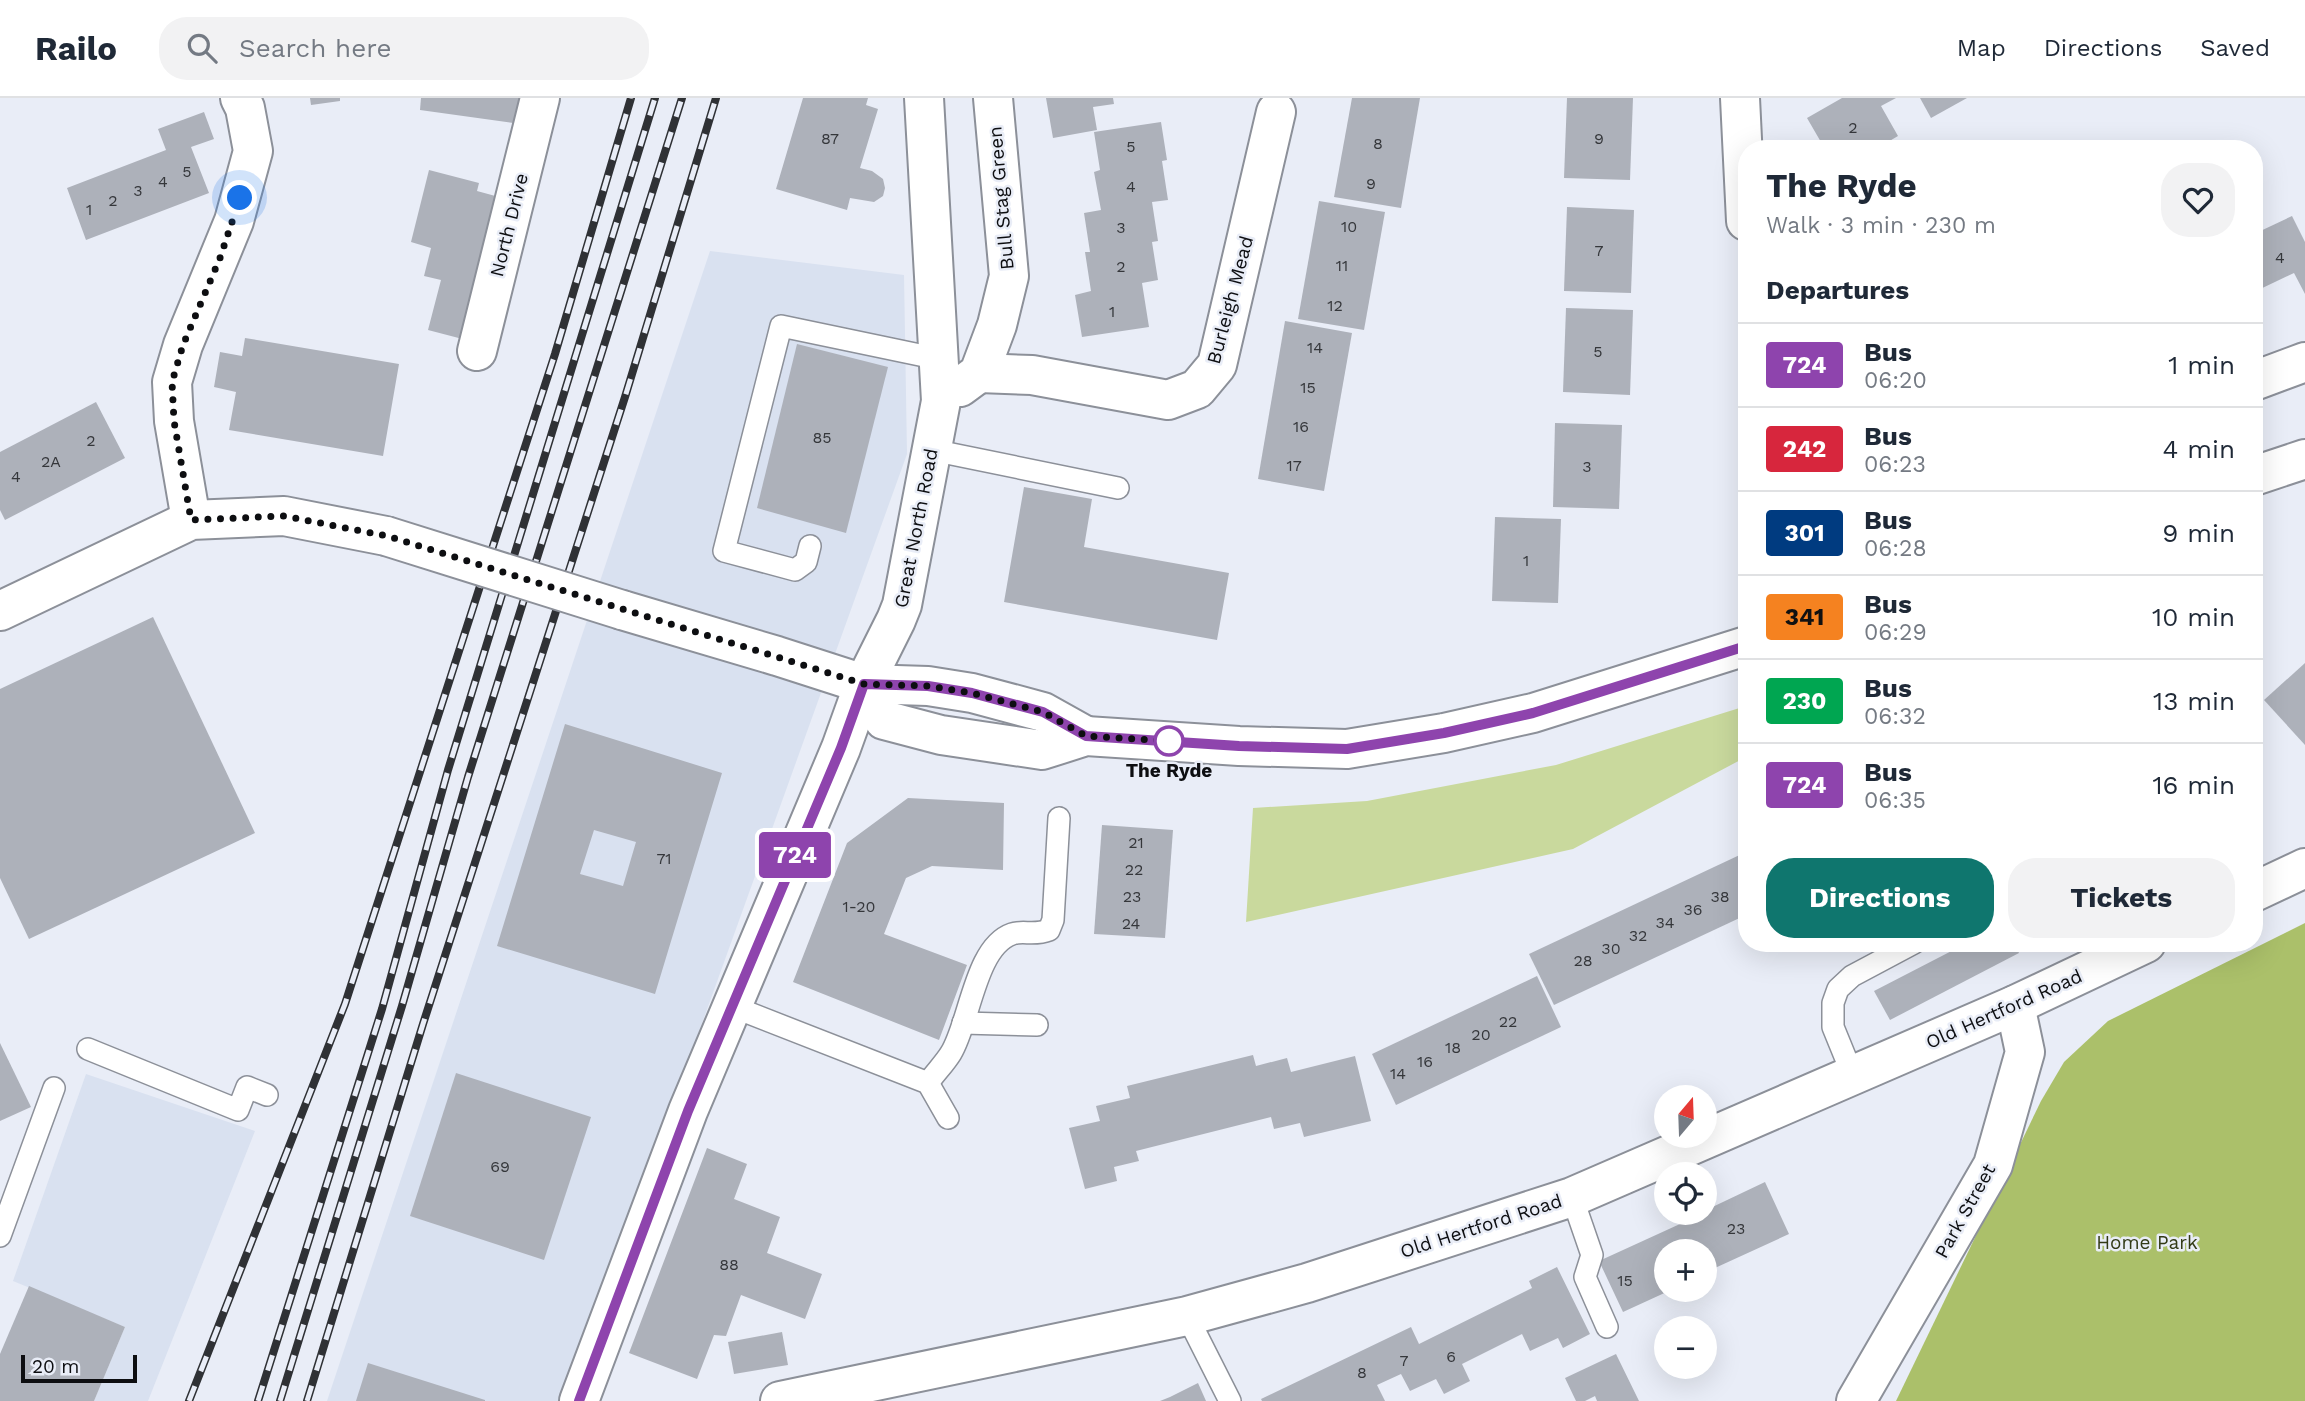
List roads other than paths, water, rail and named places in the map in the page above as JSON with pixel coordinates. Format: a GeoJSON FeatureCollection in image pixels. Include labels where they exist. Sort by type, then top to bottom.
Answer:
{"type":"FeatureCollection","features":[{"type":"Feature","properties":{"kind":"street"},"geometry":{"type":"LineString","coordinates":[[191,520],[174,421],[172,382],[183,345],[234,221],[253,151],[245,108],[240,98]]}},
{"type":"Feature","properties":{"kind":"street","name":"North Drive"},"geometry":{"type":"LineString","coordinates":[[477,351],[540,98]]}},
{"type":"Feature","properties":{"kind":"street","name":"Great North Road"},"geometry":{"type":"LineString","coordinates":[[583,1400],[688,1111],[841,748],[864,684],[902,605],[941,401],[925,98]]}},
{"type":"Feature","properties":{"kind":"street","name":"Bull Stag Green"},"geometry":{"type":"LineString","coordinates":[[979,373],[997,325],[1009,276],[993,98]]}},
{"type":"Feature","properties":{"kind":"street"},"geometry":{"type":"LineString","coordinates":[[1740,98],[1742,140]]}},
{"type":"Feature","properties":{"kind":"street","name":"Burleigh Mead"},"geometry":{"type":"LineString","coordinates":[[979,373],[1032,374],[1168,400],[1197,389],[1217,365],[1276,112]]}},
{"type":"Feature","properties":{"kind":"street"},"geometry":{"type":"LineString","coordinates":[[2263,378],[2305,362]]}},
{"type":"Feature","properties":{"kind":"street"},"geometry":{"type":"LineString","coordinates":[[941,401],[979,373]]}},
{"type":"Feature","properties":{"kind":"street"},"geometry":{"type":"LineString","coordinates":[[2263,473],[2305,459]]}},
{"type":"Feature","properties":{"kind":"street"},"geometry":{"type":"LineString","coordinates":[[0,611],[191,520],[284,516],[387,536],[864,684],[884,720],[941,735],[1042,750],[1086,736],[1239,746],[1347,749],[1444,733],[1533,713],[1738,649]]}},
{"type":"Feature","properties":{"kind":"street"},"geometry":{"type":"LineString","coordinates":[[2263,888],[2305,868]]}},
{"type":"Feature","properties":{"kind":"street","name":"Old Hertford Road"},"geometry":{"type":"LineString","coordinates":[[795,1400],[1187,1316],[1307,1283],[1572,1197],[2015,1006],[2127,952]]}},
{"type":"Feature","properties":{"kind":"street","name":"Park Street"},"geometry":{"type":"LineString","coordinates":[[1856,1401],[1993,1165],[2025,1052],[2015,1006]]}},
{"type":"Feature","properties":{"kind":"lane"},"geometry":{"type":"LineString","coordinates":[[810,546],[806,562],[795,570],[724,551],[781,326],[939,359]]}},
{"type":"Feature","properties":{"kind":"lane"},"geometry":{"type":"LineString","coordinates":[[932,450],[1118,488]]}},
{"type":"Feature","properties":{"kind":"lane"},"geometry":{"type":"LineString","coordinates":[[928,1083],[952,1052],[985,961],[997,944],[1013,933],[1038,934],[1049,930],[1053,920],[1059,818]]}},
{"type":"Feature","properties":{"kind":"lane"},"geometry":{"type":"LineString","coordinates":[[1853,1076],[1833,1027],[1833,1003],[1838,989],[1852,976],[1897,952]]}},
{"type":"Feature","properties":{"kind":"lane"},"geometry":{"type":"LineString","coordinates":[[731,1006],[928,1083],[948,1118]]}},
{"type":"Feature","properties":{"kind":"lane"},"geometry":{"type":"LineString","coordinates":[[963,1023],[1037,1025]]}},
{"type":"Feature","properties":{"kind":"lane"},"geometry":{"type":"LineString","coordinates":[[88,1049],[238,1110],[247,1087],[268,1096]]}},
{"type":"Feature","properties":{"kind":"lane"},"geometry":{"type":"LineString","coordinates":[[0,1236],[54,1087]]}},
{"type":"Feature","properties":{"kind":"lane"},"geometry":{"type":"LineString","coordinates":[[1572,1197],[1592,1255],[1585,1277],[1607,1327]]}},
{"type":"Feature","properties":{"kind":"lane"},"geometry":{"type":"LineString","coordinates":[[1187,1316],[1230,1401]]}},
{"type":"Feature","properties":{"kind":"railway"},"geometry":{"type":"LineString","coordinates":[[189,1401],[345,1004],[555,354],[631,98]]}},
{"type":"Feature","properties":{"kind":"railway"},"geometry":{"type":"LineString","coordinates":[[258,1401],[382,1009],[448,770],[655,98]]}},
{"type":"Feature","properties":{"kind":"railway"},"geometry":{"type":"LineString","coordinates":[[280,1401],[402,1006],[468,777],[682,98]]}},
{"type":"Feature","properties":{"kind":"railway"},"geometry":{"type":"LineString","coordinates":[[307,1401],[423,1024],[625,397],[716,98]]}},
{"type":"Feature","properties":{"kind":"place","name":"The Ryde"},"geometry":{"type":"Point","coordinates":[1169,741]}},
{"type":"Feature","properties":{"kind":"park label","name":"Home Park"},"geometry":{"type":"Point","coordinates":[2147,1242]}}]}
